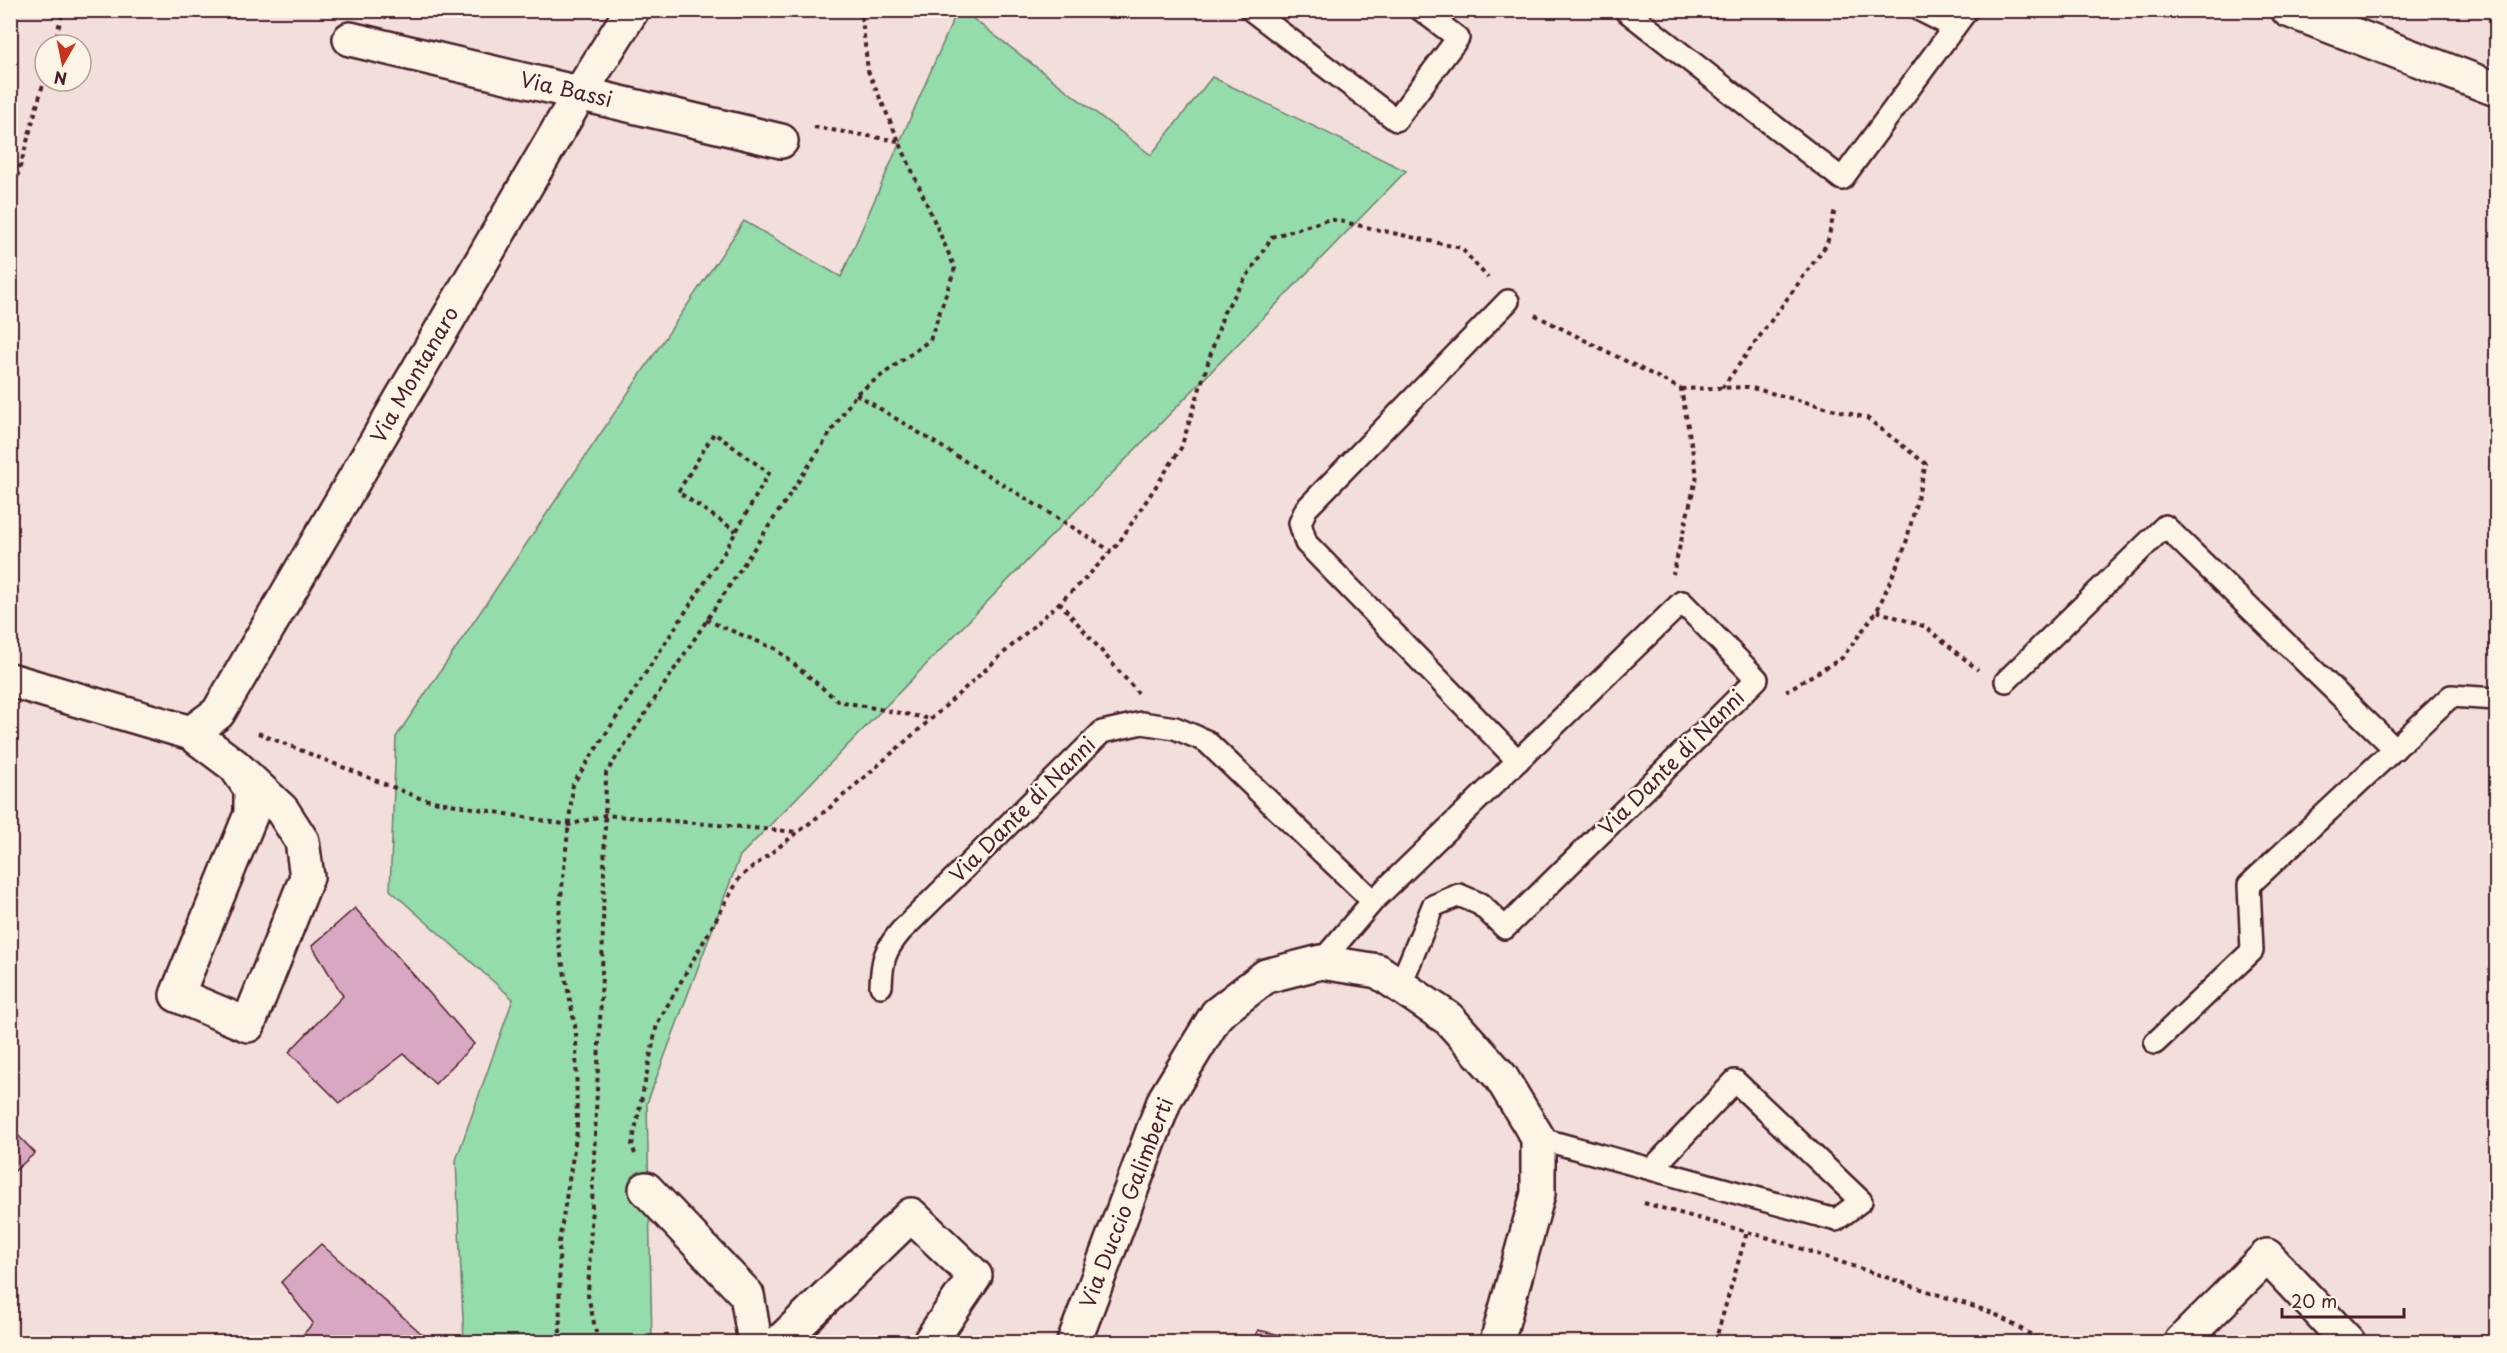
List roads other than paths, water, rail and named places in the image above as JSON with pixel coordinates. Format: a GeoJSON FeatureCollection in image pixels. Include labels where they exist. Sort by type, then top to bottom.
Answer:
{"type":"FeatureCollection","features":[{"type":"Feature","properties":{"kind":"street","name":"Via Montanaro"},"geometry":{"type":"LineString","coordinates":[[191,733],[218,712],[580,93],[632,10]]}},
{"type":"Feature","properties":{"kind":"street"},"geometry":{"type":"LineString","coordinates":[[2288,10],[2496,89]]}},
{"type":"Feature","properties":{"kind":"street","name":"Via Bassi"},"geometry":{"type":"LineString","coordinates":[[350,39],[781,141]]}},
{"type":"Feature","properties":{"kind":"street"},"geometry":{"type":"LineString","coordinates":[[10,680],[191,733],[235,766],[282,810],[302,842],[307,877],[248,1025],[177,995],[251,814],[251,789],[235,766]]}},
{"type":"Feature","properties":{"kind":"street"},"geometry":{"type":"LineString","coordinates":[[1321,962],[1378,971],[1449,1019],[1501,1077],[1538,1138],[1538,1194],[1497,1342]]}},
{"type":"Feature","properties":{"kind":"street","name":"Via Duccio Galimberti"},"geometry":{"type":"LineString","coordinates":[[1074,1342],[1165,1099],[1217,1014],[1266,976],[1321,962]]}},
{"type":"Feature","properties":{"kind":"street"},"geometry":{"type":"LineString","coordinates":[[646,1189],[747,1295],[755,1342]]}},
{"type":"Feature","properties":{"kind":"street"},"geometry":{"type":"LineString","coordinates":[[780,1342],[911,1215],[975,1276],[930,1342]]}},
{"type":"Feature","properties":{"kind":"street"},"geometry":{"type":"LineString","coordinates":[[2181,1342],[2267,1256],[2348,1342]]}},
{"type":"Feature","properties":{"kind":"lane"},"geometry":{"type":"LineString","coordinates":[[1251,10],[1396,120],[1458,38],[1421,10]]}},
{"type":"Feature","properties":{"kind":"lane"},"geometry":{"type":"LineString","coordinates":[[1624,10],[1842,179],[1960,19],[1920,10]]}},
{"type":"Feature","properties":{"kind":"lane"},"geometry":{"type":"LineString","coordinates":[[1508,301],[1306,509],[1300,523],[1306,543],[1518,761]]}},
{"type":"Feature","properties":{"kind":"lane"},"geometry":{"type":"LineString","coordinates":[[2006,681],[2165,526],[2395,749]]}},
{"type":"Feature","properties":{"kind":"lane","name":"Via Dante di Nanni"},"geometry":{"type":"LineString","coordinates":[[1321,962],[1373,901],[1682,602],[1757,679],[1505,928],[1480,904],[1459,895],[1433,906],[1400,986]]}},
{"type":"Feature","properties":{"kind":"lane"},"geometry":{"type":"LineString","coordinates":[[2156,1043],[2252,951],[2249,885],[2451,696],[2496,699]]}},
{"type":"Feature","properties":{"kind":"lane","name":"Via Dante di Nanni"},"geometry":{"type":"LineString","coordinates":[[881,986],[886,949],[901,931],[1102,732],[1142,723],[1168,727],[1206,741],[1373,901]]}},
{"type":"Feature","properties":{"kind":"lane"},"geometry":{"type":"LineString","coordinates":[[1538,1138],[1836,1220],[1861,1201],[1735,1081],[1652,1169]]}}]}
